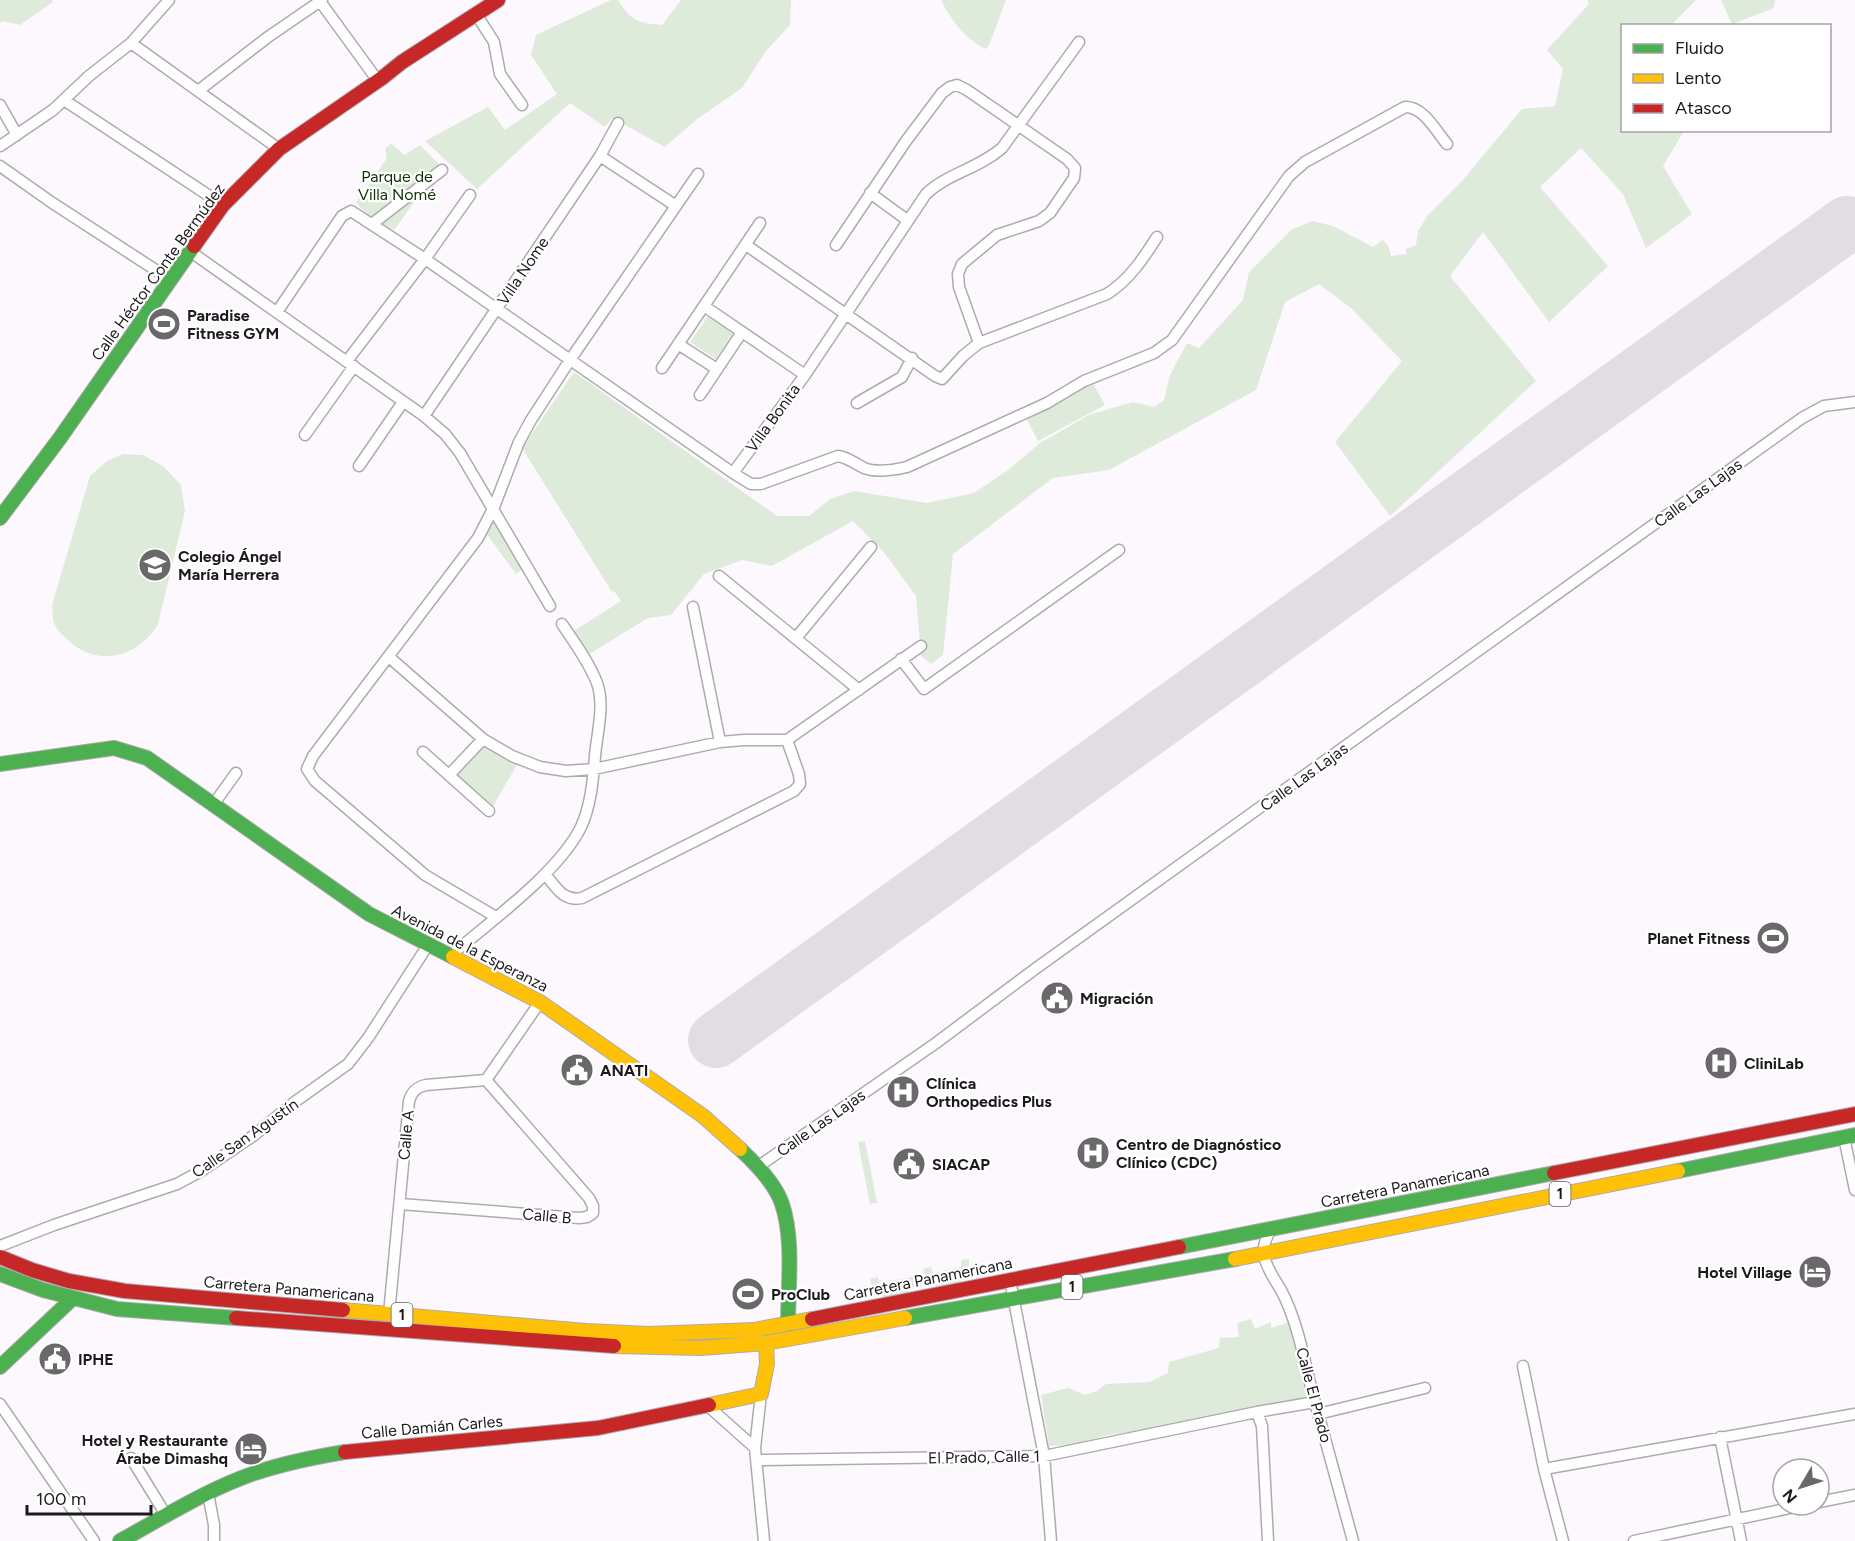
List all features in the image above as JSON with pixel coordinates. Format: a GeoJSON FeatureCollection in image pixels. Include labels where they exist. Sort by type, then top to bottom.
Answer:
{"type":"FeatureCollection","features":[{"type":"Feature","properties":{"kind":"main road","name":"Calle Héctor Conte Bermúdez"},"geometry":{"type":"LineString","coordinates":[[0,518],[60,438],[223,205],[247,178],[279,149],[486,5]]}},
{"type":"Feature","properties":{"kind":"main road","name":"Avenida de la Esperanza"},"geometry":{"type":"LineString","coordinates":[[0,764],[114,748],[147,758],[369,914],[540,1002],[703,1116],[759,1166],[782,1203],[788,1239],[788,1324]]}},
{"type":"Feature","properties":{"kind":"main road","name":"Carretera Panamericana"},"geometry":{"type":"LineString","coordinates":[[0,1257],[69,1281],[125,1291],[586,1331],[649,1334],[754,1330],[1855,1114]]}},
{"type":"Feature","properties":{"kind":"main road"},"geometry":{"type":"LineString","coordinates":[[1825,1120],[1851,1134]]}},
{"type":"Feature","properties":{"kind":"main road","name":"Carretera Panamericana"},"geometry":{"type":"LineString","coordinates":[[0,1274],[17,1282],[72,1299],[117,1309],[647,1348],[701,1348],[766,1343],[1264,1254],[1851,1134]]}},
{"type":"Feature","properties":{"kind":"main road","name":"1"},"geometry":{"type":"LineString","coordinates":[[880,1322],[891,1314],[992,1294],[1003,1288],[1010,1280]]}},
{"type":"Feature","properties":{"kind":"main road"},"geometry":{"type":"LineString","coordinates":[[0,1367],[85,1289],[102,1292],[125,1291]]}},
{"type":"Feature","properties":{"kind":"main road"},"geometry":{"type":"LineString","coordinates":[[761,1394],[767,1364],[768,1335],[791,1330],[808,1320]]}},
{"type":"Feature","properties":{"kind":"main road"},"geometry":{"type":"LineString","coordinates":[[767,1364],[783,1340]]}},
{"type":"Feature","properties":{"kind":"main road","name":"Calle Damián Carles"},"geometry":{"type":"LineString","coordinates":[[120,1541],[208,1492],[254,1473],[305,1458],[369,1449],[598,1428],[761,1394]]}},
{"type":"Feature","properties":{"kind":"street"},"geometry":{"type":"LineString","coordinates":[[0,146],[53,110],[89,76],[131,43],[169,0]]}},
{"type":"Feature","properties":{"kind":"street"},"geometry":{"type":"LineString","coordinates":[[198,92],[320,0],[378,81]]}},
{"type":"Feature","properties":{"kind":"street"},"geometry":{"type":"LineString","coordinates":[[486,5],[500,74],[522,105]]}},
{"type":"Feature","properties":{"kind":"street","name":"Villa Bonita"},"geometry":{"type":"LineString","coordinates":[[733,473],[805,375],[926,194],[936,185],[988,160],[1002,148],[1078,42]]}},
{"type":"Feature","properties":{"kind":"street"},"geometry":{"type":"LineString","coordinates":[[131,43],[279,149]]}},
{"type":"Feature","properties":{"kind":"street"},"geometry":{"type":"LineString","coordinates":[[836,245],[906,141],[942,93],[957,85],[967,90],[1067,159],[1075,168],[1074,178],[1050,213],[1039,221],[997,235],[962,264],[958,274],[958,287],[979,343]]}},
{"type":"Feature","properties":{"kind":"street"},"geometry":{"type":"LineString","coordinates":[[64,100],[223,205]]}},
{"type":"Feature","properties":{"kind":"street"},"geometry":{"type":"LineString","coordinates":[[0,105],[17,135]]}},
{"type":"Feature","properties":{"kind":"street"},"geometry":{"type":"LineString","coordinates":[[277,312],[342,216],[348,211],[355,212],[751,484],[760,484],[838,456],[849,458],[861,467],[870,470],[895,470],[907,467],[1047,404],[1073,386],[1154,353],[1172,340],[1289,176],[1305,162],[1405,107],[1413,106],[1419,111],[1447,144]]}},
{"type":"Feature","properties":{"kind":"street","name":"Villa Nome"},"geometry":{"type":"LineString","coordinates":[[424,416],[600,156],[618,123]]}},
{"type":"Feature","properties":{"kind":"street"},"geometry":{"type":"LineString","coordinates":[[600,156],[676,206]]}},
{"type":"Feature","properties":{"kind":"street"},"geometry":{"type":"LineString","coordinates":[[0,166],[171,280]]}},
{"type":"Feature","properties":{"kind":"street"},"geometry":{"type":"LineString","coordinates":[[372,224],[442,170]]}},
{"type":"Feature","properties":{"kind":"street"},"geometry":{"type":"LineString","coordinates":[[496,917],[425,875],[315,781],[307,769],[313,756],[478,538],[494,507],[519,442],[540,405],[698,174]]}},
{"type":"Feature","properties":{"kind":"street"},"geometry":{"type":"LineString","coordinates":[[870,194],[907,220]]}},
{"type":"Feature","properties":{"kind":"street"},"geometry":{"type":"LineString","coordinates":[[305,435],[350,364],[470,195]]}},
{"type":"Feature","properties":{"kind":"street"},"geometry":{"type":"LineString","coordinates":[[662,368],[760,224]]}},
{"type":"Feature","properties":{"kind":"street"},"geometry":{"type":"LineString","coordinates":[[746,245],[942,379],[963,356],[979,343],[1107,294],[1124,282],[1157,237]]}},
{"type":"Feature","properties":{"kind":"street"},"geometry":{"type":"LineString","coordinates":[[191,252],[424,416],[445,434],[460,453],[494,507],[550,606]]}},
{"type":"Feature","properties":{"kind":"street"},"geometry":{"type":"LineString","coordinates":[[704,306],[805,375]]}},
{"type":"Feature","properties":{"kind":"street"},"geometry":{"type":"LineString","coordinates":[[700,395],[742,332]]}},
{"type":"Feature","properties":{"kind":"street"},"geometry":{"type":"LineString","coordinates":[[678,344],[717,369]]}},
{"type":"Feature","properties":{"kind":"street"},"geometry":{"type":"LineString","coordinates":[[857,403],[902,377],[912,358]]}},
{"type":"Feature","properties":{"kind":"street"},"geometry":{"type":"LineString","coordinates":[[359,466],[403,402]]}},
{"type":"Feature","properties":{"kind":"street","name":"Calle Las Lajas"},"geometry":{"type":"LineString","coordinates":[[759,1166],[936,1043],[1035,969],[1802,418],[1824,406],[1855,402]]}},
{"type":"Feature","properties":{"kind":"street"},"geometry":{"type":"LineString","coordinates":[[796,638],[871,547]]}},
{"type":"Feature","properties":{"kind":"street"},"geometry":{"type":"LineString","coordinates":[[901,659],[924,689],[1119,550]]}},
{"type":"Feature","properties":{"kind":"street"},"geometry":{"type":"LineString","coordinates":[[719,576],[859,690]]}},
{"type":"Feature","properties":{"kind":"street"},"geometry":{"type":"LineString","coordinates":[[693,607],[720,742]]}},
{"type":"Feature","properties":{"kind":"street"},"geometry":{"type":"LineString","coordinates":[[451,956],[545,874],[568,848],[589,805],[600,705],[598,684],[562,624]]}},
{"type":"Feature","properties":{"kind":"street"},"geometry":{"type":"LineString","coordinates":[[389,657],[483,738],[512,756],[540,768],[566,771],[594,769],[720,742],[787,740],[921,646]]}},
{"type":"Feature","properties":{"kind":"street"},"geometry":{"type":"LineString","coordinates":[[449,775],[483,738]]}},
{"type":"Feature","properties":{"kind":"street"},"geometry":{"type":"LineString","coordinates":[[545,874],[564,896],[572,900],[582,898],[794,791],[800,784],[799,774],[787,740]]}},
{"type":"Feature","properties":{"kind":"street"},"geometry":{"type":"LineString","coordinates":[[423,752],[489,811]]}},
{"type":"Feature","properties":{"kind":"street"},"geometry":{"type":"LineString","coordinates":[[213,805],[236,773]]}},
{"type":"Feature","properties":{"kind":"street","name":"Calle San Agustín"},"geometry":{"type":"LineString","coordinates":[[0,1246],[54,1225],[177,1184],[201,1171],[253,1136],[296,1101],[348,1064],[368,1038],[428,945]]}},
{"type":"Feature","properties":{"kind":"street"},"geometry":{"type":"LineString","coordinates":[[486,1080],[540,1002]]}},
{"type":"Feature","properties":{"kind":"street","name":"Calle B"},"geometry":{"type":"LineString","coordinates":[[400,1204],[579,1218],[587,1217],[592,1213],[593,1206],[589,1198],[486,1080]]}},
{"type":"Feature","properties":{"kind":"street","name":"Calle A"},"geometry":{"type":"LineString","coordinates":[[389,1314],[408,1101],[412,1092],[426,1085],[486,1080]]}},
{"type":"Feature","properties":{"kind":"street"},"geometry":{"type":"LineString","coordinates":[[1851,1134],[1855,1190]]}},
{"type":"Feature","properties":{"kind":"street"},"geometry":{"type":"LineString","coordinates":[[1264,1254],[1264,1240],[1272,1228]]}},
{"type":"Feature","properties":{"kind":"street"},"geometry":{"type":"LineString","coordinates":[[1241,1234],[1255,1242],[1264,1254]]}},
{"type":"Feature","properties":{"kind":"street","name":"Calle El Prado"},"geometry":{"type":"LineString","coordinates":[[1264,1254],[1270,1275],[1281,1291],[1296,1329],[1353,1541]]}},
{"type":"Feature","properties":{"kind":"street"},"geometry":{"type":"LineString","coordinates":[[1010,1280],[1044,1456],[1051,1541]]}},
{"type":"Feature","properties":{"kind":"street"},"geometry":{"type":"LineString","coordinates":[[1523,1366],[1544,1469],[1563,1541]]}},
{"type":"Feature","properties":{"kind":"street"},"geometry":{"type":"LineString","coordinates":[[1318,1414],[1425,1388]]}},
{"type":"Feature","properties":{"kind":"street"},"geometry":{"type":"LineString","coordinates":[[761,1394],[755,1448],[764,1541]]}},
{"type":"Feature","properties":{"kind":"street","name":"El Prado, Calle 1"},"geometry":{"type":"LineString","coordinates":[[756,1460],[1044,1456],[1315,1402]]}},
{"type":"Feature","properties":{"kind":"street"},"geometry":{"type":"LineString","coordinates":[[0,1404],[94,1541]]}},
{"type":"Feature","properties":{"kind":"street"},"geometry":{"type":"LineString","coordinates":[[708,1406],[755,1448]]}},
{"type":"Feature","properties":{"kind":"street"},"geometry":{"type":"LineString","coordinates":[[1257,1412],[1262,1426],[1268,1541]]}},
{"type":"Feature","properties":{"kind":"street"},"geometry":{"type":"LineString","coordinates":[[1544,1469],[1855,1414]]}},
{"type":"Feature","properties":{"kind":"street"},"geometry":{"type":"LineString","coordinates":[[1720,1437],[1741,1541]]}},
{"type":"Feature","properties":{"kind":"street"},"geometry":{"type":"LineString","coordinates":[[131,1458],[166,1515]]}},
{"type":"Feature","properties":{"kind":"street"},"geometry":{"type":"LineString","coordinates":[[208,1492],[214,1525],[214,1541]]}},
{"type":"Feature","properties":{"kind":"street"},"geometry":{"type":"LineString","coordinates":[[1831,1500],[1855,1495]]}},
{"type":"Feature","properties":{"kind":"street"},"geometry":{"type":"LineString","coordinates":[[1634,1541],[1771,1512]]}},
{"type":"Feature","properties":{"kind":"green space"},"geometry":{"type":"Polygon","coordinates":[[[0,0],[52,0],[53,2],[20,25],[3,21],[0,23],[0,0]]]}},
{"type":"Feature","properties":{"kind":"green space"},"geometry":{"type":"Polygon","coordinates":[[[611,0],[618,0],[636,20],[662,25],[681,0],[791,0],[790,25],[766,51],[742,88],[697,119],[665,147],[612,118],[605,127],[570,103],[477,189],[425,141],[488,107],[505,130],[557,94],[531,55],[536,35],[611,0]]]}},
{"type":"Feature","properties":{"kind":"green space"},"geometry":{"type":"Polygon","coordinates":[[[941,0],[1006,0],[986,49],[972,41],[960,29],[941,0]]]}},
{"type":"Feature","properties":{"kind":"green space"},"geometry":{"type":"Polygon","coordinates":[[[1587,0],[1696,0],[1672,24],[1621,24],[1621,132],[1683,132],[1663,166],[1692,214],[1646,248],[1623,194],[1581,148],[1540,187],[1608,266],[1549,322],[1483,232],[1450,276],[1536,381],[1390,516],[1335,442],[1402,361],[1351,308],[1319,284],[1285,302],[1256,390],[1109,470],[1053,478],[953,554],[943,655],[931,664],[921,656],[916,596],[883,551],[853,521],[772,566],[742,560],[704,574],[671,615],[648,618],[586,656],[571,633],[621,601],[614,591],[612,592],[522,448],[574,372],[777,516],[809,516],[830,499],[854,491],[927,503],[974,493],[1008,470],[1040,443],[1089,415],[1133,402],[1154,407],[1164,400],[1170,375],[1187,343],[1199,348],[1243,300],[1249,272],[1291,230],[1312,221],[1333,226],[1373,247],[1382,240],[1388,245],[1391,256],[1406,254],[1406,249],[1416,245],[1418,231],[1428,215],[1462,181],[1522,109],[1555,106],[1563,69],[1547,50],[1589,4],[1587,0]]]}},
{"type":"Feature","properties":{"kind":"green space"},"geometry":{"type":"Polygon","coordinates":[[[1721,0],[1775,0],[1774,8],[1732,24],[1721,0]]]}},
{"type":"Feature","properties":{"kind":"green space","name":"Parque de Villa Nomé"},"geometry":{"type":"Polygon","coordinates":[[[391,143],[404,155],[420,145],[446,171],[418,197],[394,230],[373,219],[356,203],[387,158],[385,149],[391,143]]]}},
{"type":"Feature","properties":{"kind":"green space"},"geometry":{"type":"Polygon","coordinates":[[[708,316],[733,333],[716,359],[690,342],[708,316]]]}},
{"type":"Feature","properties":{"kind":"green space"},"geometry":{"type":"Polygon","coordinates":[[[1093,383],[1105,405],[1038,441],[1026,418],[1093,383]]]}},
{"type":"Feature","properties":{"kind":"green space"},"geometry":{"type":"Polygon","coordinates":[[[123,454],[143,455],[163,466],[181,485],[185,511],[158,624],[150,635],[129,651],[105,656],[80,649],[65,637],[54,623],[52,605],[90,476],[107,461],[123,454]]]}},
{"type":"Feature","properties":{"kind":"green space"},"geometry":{"type":"Polygon","coordinates":[[[495,521],[516,554],[521,570],[516,574],[486,533],[495,521]]]}},
{"type":"Feature","properties":{"kind":"green space"},"geometry":{"type":"Polygon","coordinates":[[[482,743],[517,765],[492,808],[454,774],[482,743]]]}},
{"type":"Feature","properties":{"kind":"green space"},"geometry":{"type":"Polygon","coordinates":[[[865,1141],[877,1203],[870,1204],[858,1142],[865,1141]]]}},
{"type":"Feature","properties":{"kind":"green space"},"geometry":{"type":"Polygon","coordinates":[[[969,1259],[968,1276],[957,1284],[939,1289],[926,1279],[923,1269],[931,1267],[933,1273],[961,1267],[961,1260],[969,1259]]]}},
{"type":"Feature","properties":{"kind":"green space"},"geometry":{"type":"Polygon","coordinates":[[[916,1276],[914,1287],[904,1295],[886,1299],[873,1289],[870,1279],[878,1277],[880,1283],[916,1276]]]}},
{"type":"Feature","properties":{"kind":"green space"},"geometry":{"type":"Polygon","coordinates":[[[1251,1319],[1255,1329],[1271,1322],[1271,1328],[1292,1321],[1313,1397],[1158,1428],[1108,1435],[1072,1445],[1049,1446],[1041,1395],[1068,1388],[1085,1395],[1097,1391],[1106,1384],[1150,1382],[1168,1373],[1169,1362],[1219,1348],[1220,1338],[1239,1337],[1237,1323],[1251,1319]]]}},
{"type":"Feature","properties":{"kind":"runway"},"geometry":{"type":"LineString","coordinates":[[716,1040],[1847,224]]}},
{"type":"Feature","properties":{"kind":"traffic: fast"},"geometry":{"type":"LineString","coordinates":[[0,518],[60,438],[194,246]]}},
{"type":"Feature","properties":{"kind":"traffic: fast"},"geometry":{"type":"LineString","coordinates":[[0,764],[114,748],[147,758],[369,914],[453,957]]}},
{"type":"Feature","properties":{"kind":"traffic: fast"},"geometry":{"type":"LineString","coordinates":[[1678,1171],[1855,1135]]}},
{"type":"Feature","properties":{"kind":"traffic: fast"},"geometry":{"type":"LineString","coordinates":[[740,1149],[770,1182],[779,1197],[786,1218],[789,1248],[788,1324]]}},
{"type":"Feature","properties":{"kind":"traffic: fast"},"geometry":{"type":"LineString","coordinates":[[1179,1247],[1554,1173]]}},
{"type":"Feature","properties":{"kind":"traffic: fast"},"geometry":{"type":"LineString","coordinates":[[905,1318],[1235,1259]]}},
{"type":"Feature","properties":{"kind":"traffic: fast"},"geometry":{"type":"LineString","coordinates":[[0,1274],[43,1290],[117,1309],[236,1318]]}},
{"type":"Feature","properties":{"kind":"traffic: fast"},"geometry":{"type":"LineString","coordinates":[[0,1367],[72,1299]]}},
{"type":"Feature","properties":{"kind":"traffic: fast"},"geometry":{"type":"LineString","coordinates":[[120,1541],[186,1504],[255,1473],[288,1463],[345,1452]]}},
{"type":"Feature","properties":{"kind":"traffic: slow"},"geometry":{"type":"LineString","coordinates":[[453,957],[540,1002],[703,1116],[740,1149]]}},
{"type":"Feature","properties":{"kind":"traffic: slow"},"geometry":{"type":"LineString","coordinates":[[1235,1259],[1678,1171]]}},
{"type":"Feature","properties":{"kind":"traffic: slow"},"geometry":{"type":"LineString","coordinates":[[343,1310],[586,1331],[649,1334],[754,1330],[812,1319]]}},
{"type":"Feature","properties":{"kind":"traffic: slow"},"geometry":{"type":"LineString","coordinates":[[614,1346],[701,1348],[766,1343],[905,1318]]}},
{"type":"Feature","properties":{"kind":"traffic: slow"},"geometry":{"type":"LineString","coordinates":[[709,1405],[761,1394],[767,1364],[766,1343]]}},
{"type":"Feature","properties":{"kind":"traffic: jam"},"geometry":{"type":"LineString","coordinates":[[194,246],[223,205],[279,149],[402,62],[498,0]]}},
{"type":"Feature","properties":{"kind":"traffic: jam"},"geometry":{"type":"LineString","coordinates":[[1554,1173],[1855,1114]]}},
{"type":"Feature","properties":{"kind":"traffic: jam"},"geometry":{"type":"LineString","coordinates":[[812,1319],[1179,1247]]}},
{"type":"Feature","properties":{"kind":"traffic: jam"},"geometry":{"type":"LineString","coordinates":[[0,1257],[69,1281],[125,1291],[343,1310]]}},
{"type":"Feature","properties":{"kind":"traffic: jam"},"geometry":{"type":"LineString","coordinates":[[236,1318],[614,1346]]}},
{"type":"Feature","properties":{"kind":"traffic: jam"},"geometry":{"type":"LineString","coordinates":[[345,1452],[598,1428],[709,1405]]}},
{"type":"Feature","properties":{"kind":"place","name":"Paradise Fitness GYM"},"geometry":{"type":"Point","coordinates":[164,324]}},
{"type":"Feature","properties":{"kind":"place","name":"Colegio Ángel María Herrera"},"geometry":{"type":"Point","coordinates":[155,565]}},
{"type":"Feature","properties":{"kind":"place","name":"Planet Fitness"},"geometry":{"type":"Point","coordinates":[1773,938]}},
{"type":"Feature","properties":{"kind":"place","name":"Migración"},"geometry":{"type":"Point","coordinates":[1057,998]}},
{"type":"Feature","properties":{"kind":"place","name":"CliniLab"},"geometry":{"type":"Point","coordinates":[1721,1063]}},
{"type":"Feature","properties":{"kind":"place","name":"ANATI"},"geometry":{"type":"Point","coordinates":[577,1070]}},
{"type":"Feature","properties":{"kind":"place","name":"Clínica Orthopedics Plus"},"geometry":{"type":"Point","coordinates":[903,1092]}},
{"type":"Feature","properties":{"kind":"place","name":"Centro de Diagnóstico Clínico (CDC)"},"geometry":{"type":"Point","coordinates":[1093,1153]}},
{"type":"Feature","properties":{"kind":"place","name":"SIACAP"},"geometry":{"type":"Point","coordinates":[909,1164]}},
{"type":"Feature","properties":{"kind":"place","name":"Hotel Village"},"geometry":{"type":"Point","coordinates":[1815,1272]}},
{"type":"Feature","properties":{"kind":"place","name":"ProClub"},"geometry":{"type":"Point","coordinates":[748,1294]}},
{"type":"Feature","properties":{"kind":"place","name":"IPHE"},"geometry":{"type":"Point","coordinates":[55,1359]}},
{"type":"Feature","properties":{"kind":"place","name":"Hotel y Restaurante Árabe Dimashq"},"geometry":{"type":"Point","coordinates":[251,1449]}}]}
